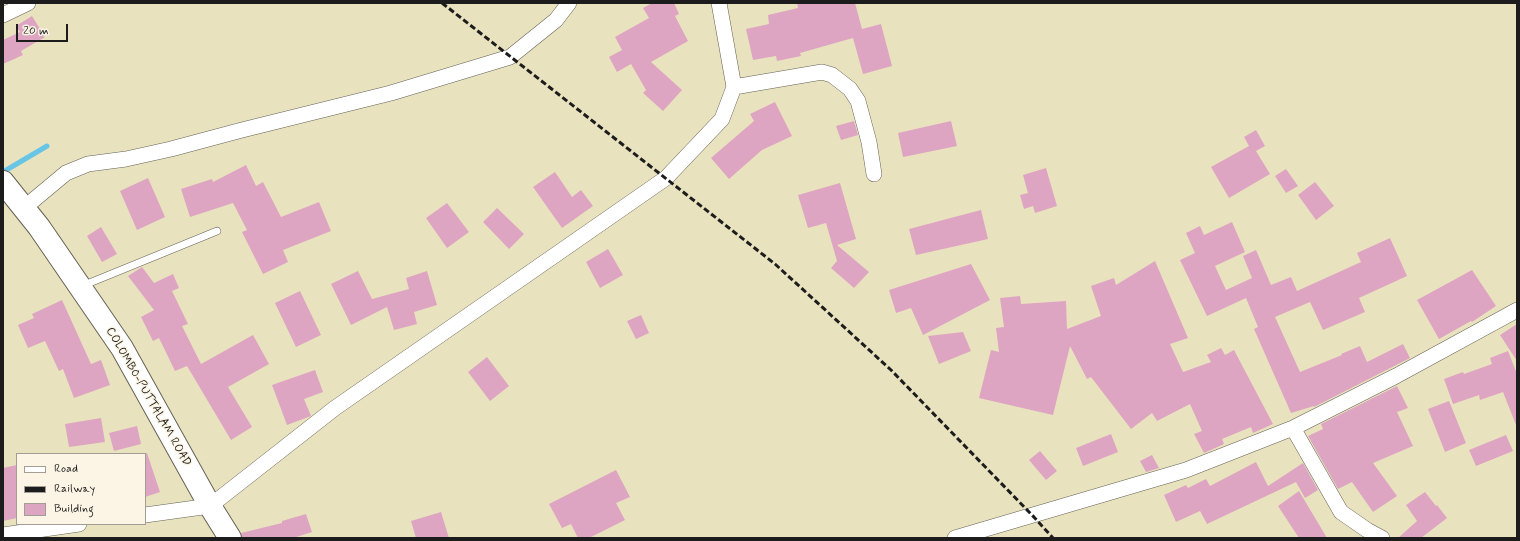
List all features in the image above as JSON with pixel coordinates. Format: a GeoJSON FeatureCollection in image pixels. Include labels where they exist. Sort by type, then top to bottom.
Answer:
{"type":"FeatureCollection","features":[{"type":"Feature","properties":{"kind":"highway","name":"COLOMBO-PUTTALAM ROAD"},"geometry":{"type":"LineString","coordinates":[[3,182],[39,227],[122,348],[210,506],[230,538]]}},
{"type":"Feature","properties":{"kind":"street"},"geometry":{"type":"LineString","coordinates":[[3,15],[28,3]]}},
{"type":"Feature","properties":{"kind":"street"},"geometry":{"type":"LineString","coordinates":[[24,208],[66,173],[88,164],[126,159],[170,149],[391,94],[510,57],[556,20],[569,3]]}},
{"type":"Feature","properties":{"kind":"street"},"geometry":{"type":"LineString","coordinates":[[146,515],[210,506],[335,408],[666,178],[722,119],[734,87],[719,3]]}},
{"type":"Feature","properties":{"kind":"street"},"geometry":{"type":"LineString","coordinates":[[734,87],[822,72],[832,75],[850,89],[858,101],[869,142],[874,174]]}},
{"type":"Feature","properties":{"kind":"street"},"geometry":{"type":"LineString","coordinates":[[955,538],[1186,470],[1293,428],[1396,376],[1517,310]]}},
{"type":"Feature","properties":{"kind":"street"},"geometry":{"type":"LineString","coordinates":[[1293,428],[1341,512],[1367,530],[1382,538]]}},
{"type":"Feature","properties":{"kind":"street"},"geometry":{"type":"LineString","coordinates":[[3,535],[72,525]]}},
{"type":"Feature","properties":{"kind":"lane"},"geometry":{"type":"LineString","coordinates":[[80,287],[217,231]]}},
{"type":"Feature","properties":{"kind":"building"},"geometry":{"type":"Polygon","coordinates":[[[652,3],[674,3],[679,14],[675,16],[688,41],[651,62],[682,90],[663,111],[643,93],[646,90],[631,64],[617,72],[609,57],[622,50],[615,37],[649,18],[643,8],[652,3]]]}},
{"type":"Feature","properties":{"kind":"building"},"geometry":{"type":"Polygon","coordinates":[[[797,3],[855,3],[862,29],[881,24],[892,66],[863,74],[853,38],[800,53],[801,56],[777,61],[776,56],[753,60],[746,29],[769,24],[768,15],[798,8],[797,3]]]}},
{"type":"Feature","properties":{"kind":"building"},"geometry":{"type":"Polygon","coordinates":[[[32,16],[45,37],[21,51],[23,55],[3,64],[3,40],[20,32],[16,26],[32,16]]]}},
{"type":"Feature","properties":{"kind":"building"},"geometry":{"type":"Polygon","coordinates":[[[775,102],[792,136],[762,150],[729,179],[711,158],[754,121],[750,114],[775,102]]]}},
{"type":"Feature","properties":{"kind":"building"},"geometry":{"type":"Polygon","coordinates":[[[854,121],[858,135],[841,140],[836,126],[854,121]]]}},
{"type":"Feature","properties":{"kind":"building"},"geometry":{"type":"Polygon","coordinates":[[[951,121],[957,146],[903,157],[898,133],[951,121]]]}},
{"type":"Feature","properties":{"kind":"building"},"geometry":{"type":"Polygon","coordinates":[[[1256,130],[1265,146],[1256,151],[1270,174],[1229,198],[1211,167],[1249,146],[1244,137],[1256,130]]]}},
{"type":"Feature","properties":{"kind":"building"},"geometry":{"type":"Polygon","coordinates":[[[246,165],[256,186],[263,182],[281,217],[319,202],[331,231],[283,250],[288,262],[263,274],[242,232],[247,230],[233,203],[190,217],[181,189],[212,179],[213,182],[246,165]]]}},
{"type":"Feature","properties":{"kind":"building"},"geometry":{"type":"Polygon","coordinates":[[[1046,168],[1057,206],[1035,213],[1033,206],[1024,209],[1020,195],[1028,193],[1023,175],[1046,168]]]}},
{"type":"Feature","properties":{"kind":"building"},"geometry":{"type":"Polygon","coordinates":[[[1286,169],[1298,186],[1286,193],[1275,176],[1286,169]]]}},
{"type":"Feature","properties":{"kind":"building"},"geometry":{"type":"Polygon","coordinates":[[[555,172],[572,197],[581,190],[593,206],[562,228],[533,187],[555,172]]]}},
{"type":"Feature","properties":{"kind":"building"},"geometry":{"type":"Polygon","coordinates":[[[148,178],[165,217],[137,230],[120,191],[148,178]]]}},
{"type":"Feature","properties":{"kind":"building"},"geometry":{"type":"Polygon","coordinates":[[[1315,182],[1334,206],[1316,220],[1298,195],[1315,182]]]}},
{"type":"Feature","properties":{"kind":"building"},"geometry":{"type":"Polygon","coordinates":[[[840,183],[856,239],[837,245],[869,272],[854,288],[831,268],[837,261],[826,223],[808,228],[798,195],[840,183]]]}},
{"type":"Feature","properties":{"kind":"building"},"geometry":{"type":"Polygon","coordinates":[[[447,203],[469,232],[447,248],[426,218],[447,203]]]}},
{"type":"Feature","properties":{"kind":"building"},"geometry":{"type":"Polygon","coordinates":[[[497,208],[524,234],[509,249],[483,222],[497,208]]]}},
{"type":"Feature","properties":{"kind":"building"},"geometry":{"type":"Polygon","coordinates":[[[981,210],[988,239],[916,255],[909,229],[981,210]]]}},
{"type":"Feature","properties":{"kind":"building"},"geometry":{"type":"Polygon","coordinates":[[[1232,222],[1245,252],[1215,266],[1226,290],[1252,278],[1243,256],[1256,250],[1271,285],[1291,277],[1297,291],[1361,262],[1357,253],[1390,238],[1407,276],[1359,298],[1365,312],[1323,330],[1310,302],[1275,317],[1300,372],[1360,346],[1367,362],[1403,344],[1410,358],[1314,407],[1291,413],[1254,329],[1258,327],[1246,298],[1207,316],[1180,260],[1195,253],[1186,233],[1200,226],[1204,235],[1232,222]]]}},
{"type":"Feature","properties":{"kind":"building"},"geometry":{"type":"Polygon","coordinates":[[[101,227],[117,254],[102,262],[87,236],[101,227]]]}},
{"type":"Feature","properties":{"kind":"building"},"geometry":{"type":"Polygon","coordinates":[[[608,249],[623,275],[600,288],[586,262],[608,249]]]}},
{"type":"Feature","properties":{"kind":"building"},"geometry":{"type":"Polygon","coordinates":[[[1155,261],[1188,338],[1170,344],[1183,372],[1211,362],[1207,355],[1221,348],[1225,355],[1234,350],[1273,424],[1253,433],[1251,427],[1222,439],[1224,444],[1204,453],[1194,434],[1202,431],[1190,404],[1157,421],[1152,413],[1131,429],[1091,377],[1087,379],[1070,346],[1053,415],[979,398],[991,350],[999,352],[996,328],[1004,327],[1000,298],[1020,296],[1021,304],[1066,301],[1067,329],[1101,316],[1091,286],[1114,278],[1116,285],[1155,261]]]}},
{"type":"Feature","properties":{"kind":"building"},"geometry":{"type":"Polygon","coordinates":[[[971,264],[990,300],[923,335],[911,308],[896,313],[889,290],[971,264]]]}},
{"type":"Feature","properties":{"kind":"building"},"geometry":{"type":"Polygon","coordinates":[[[142,267],[154,283],[173,274],[179,288],[172,291],[188,324],[182,326],[201,364],[253,335],[269,364],[228,387],[252,427],[231,440],[187,366],[175,371],[159,338],[153,341],[141,317],[154,310],[128,276],[142,267]]]}},
{"type":"Feature","properties":{"kind":"building"},"geometry":{"type":"Polygon","coordinates":[[[1472,270],[1496,306],[1472,322],[1471,321],[1439,339],[1417,300],[1472,270]]]}},
{"type":"Feature","properties":{"kind":"building"},"geometry":{"type":"Polygon","coordinates":[[[358,271],[372,299],[409,289],[406,278],[427,271],[437,305],[414,312],[417,324],[394,330],[387,307],[351,325],[331,284],[358,271]]]}},
{"type":"Feature","properties":{"kind":"building"},"geometry":{"type":"Polygon","coordinates":[[[300,291],[321,335],[296,347],[275,303],[300,291]]]}},
{"type":"Feature","properties":{"kind":"building"},"geometry":{"type":"Polygon","coordinates":[[[62,300],[91,364],[101,360],[110,385],[74,398],[63,369],[59,371],[45,341],[28,348],[18,325],[34,318],[32,314],[62,300]]]}},
{"type":"Feature","properties":{"kind":"building"},"geometry":{"type":"Polygon","coordinates":[[[641,315],[649,333],[636,339],[627,321],[641,315]]]}},
{"type":"Feature","properties":{"kind":"building"},"geometry":{"type":"Polygon","coordinates":[[[1517,324],[1517,361],[1500,335],[1517,324]]]}},
{"type":"Feature","properties":{"kind":"building"},"geometry":{"type":"Polygon","coordinates":[[[963,332],[971,351],[939,364],[928,336],[963,332]]]}},
{"type":"Feature","properties":{"kind":"building"},"geometry":{"type":"Polygon","coordinates":[[[1508,351],[1517,374],[1517,425],[1503,392],[1480,400],[1479,395],[1453,404],[1444,379],[1492,364],[1490,358],[1508,351]]]}},
{"type":"Feature","properties":{"kind":"building"},"geometry":{"type":"Polygon","coordinates":[[[487,357],[509,386],[490,401],[468,372],[487,357]]]}},
{"type":"Feature","properties":{"kind":"building"},"geometry":{"type":"Polygon","coordinates":[[[315,370],[323,392],[304,399],[311,416],[287,425],[272,385],[315,370]]]}},
{"type":"Feature","properties":{"kind":"building"},"geometry":{"type":"Polygon","coordinates":[[[1397,386],[1408,408],[1397,412],[1413,446],[1373,463],[1397,496],[1373,512],[1352,482],[1338,489],[1308,436],[1323,429],[1321,424],[1397,386]]]}},
{"type":"Feature","properties":{"kind":"building"},"geometry":{"type":"Polygon","coordinates":[[[1449,401],[1466,443],[1445,452],[1428,409],[1449,401]]]}},
{"type":"Feature","properties":{"kind":"building"},"geometry":{"type":"Polygon","coordinates":[[[101,418],[105,442],[69,447],[65,424],[101,418]]]}},
{"type":"Feature","properties":{"kind":"building"},"geometry":{"type":"Polygon","coordinates":[[[137,426],[141,444],[114,451],[109,433],[137,426]]]}},
{"type":"Feature","properties":{"kind":"building"},"geometry":{"type":"Polygon","coordinates":[[[1111,434],[1118,452],[1083,466],[1076,448],[1111,434]]]}},
{"type":"Feature","properties":{"kind":"building"},"geometry":{"type":"Polygon","coordinates":[[[1506,435],[1513,451],[1476,466],[1469,450],[1506,435]]]}},
{"type":"Feature","properties":{"kind":"building"},"geometry":{"type":"Polygon","coordinates":[[[1040,451],[1057,471],[1046,480],[1029,460],[1040,451]]]}},
{"type":"Feature","properties":{"kind":"building"},"geometry":{"type":"Polygon","coordinates":[[[146,454],[160,492],[146,497],[146,454]]]}},
{"type":"Feature","properties":{"kind":"building"},"geometry":{"type":"Polygon","coordinates":[[[1152,455],[1159,468],[1146,472],[1140,461],[1152,455]]]}},
{"type":"Feature","properties":{"kind":"building"},"geometry":{"type":"Polygon","coordinates":[[[1256,462],[1268,486],[1303,463],[1318,490],[1305,498],[1296,482],[1207,524],[1200,511],[1176,522],[1164,495],[1186,485],[1188,488],[1206,479],[1210,486],[1256,462]]]}},
{"type":"Feature","properties":{"kind":"building"},"geometry":{"type":"Polygon","coordinates":[[[16,465],[16,518],[3,521],[3,468],[16,465]]]}},
{"type":"Feature","properties":{"kind":"building"},"geometry":{"type":"Polygon","coordinates":[[[616,470],[630,497],[616,503],[625,520],[589,538],[578,538],[571,524],[562,528],[549,504],[616,470]]]}},
{"type":"Feature","properties":{"kind":"building"},"geometry":{"type":"Polygon","coordinates":[[[1299,491],[1327,538],[1299,538],[1278,506],[1299,491]]]}},
{"type":"Feature","properties":{"kind":"building"},"geometry":{"type":"Polygon","coordinates":[[[1425,492],[1447,518],[1421,538],[1398,538],[1417,521],[1406,505],[1425,492]]]}},
{"type":"Feature","properties":{"kind":"building"},"geometry":{"type":"Polygon","coordinates":[[[441,512],[449,538],[416,538],[411,521],[441,512]]]}},
{"type":"Feature","properties":{"kind":"building"},"geometry":{"type":"Polygon","coordinates":[[[306,514],[312,532],[293,538],[242,538],[241,533],[282,523],[282,521],[306,514]]]}},
{"type":"Feature","properties":{"kind":"waterway"},"geometry":{"type":"LineString","coordinates":[[3,172],[47,146]]}},
{"type":"Feature","properties":{"kind":"railway"},"geometry":{"type":"LineString","coordinates":[[442,3],[775,264],[891,370],[1053,538]]}}]}
